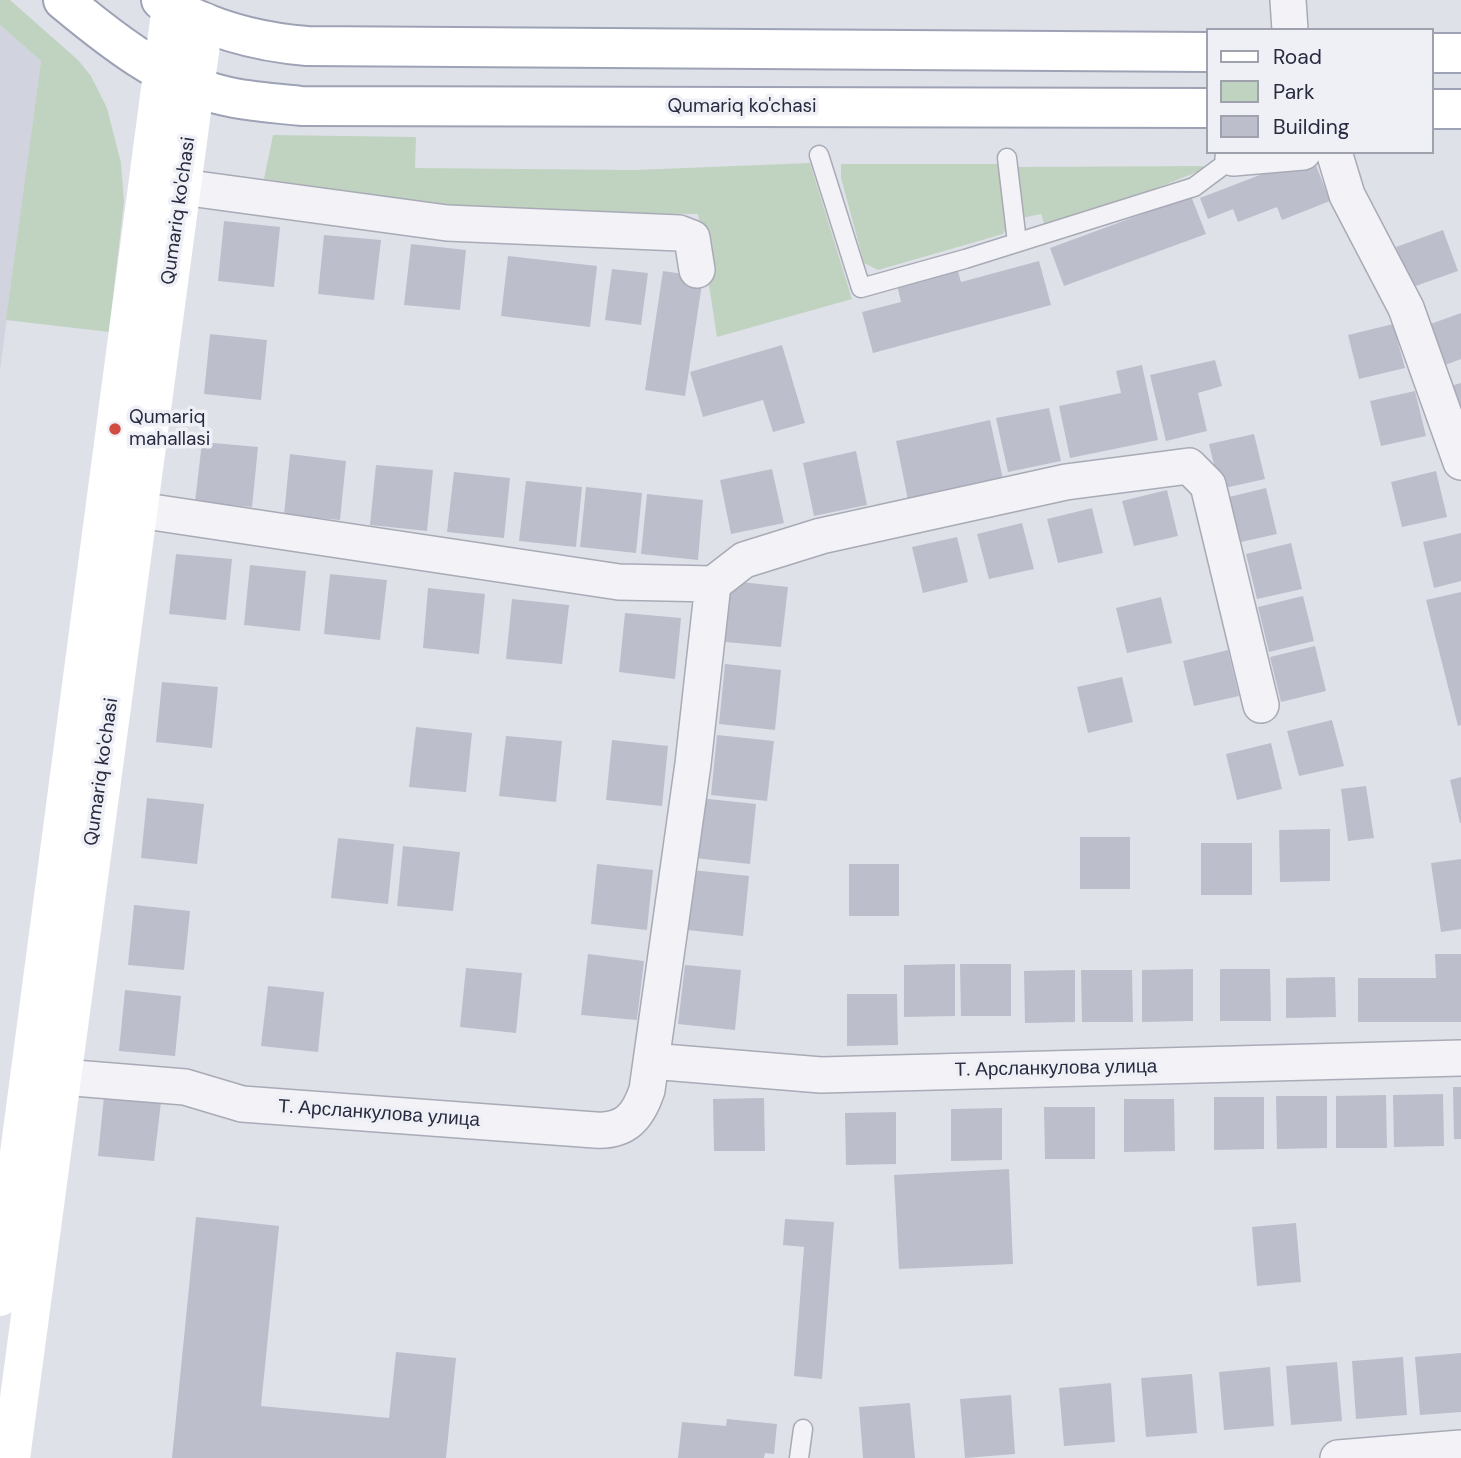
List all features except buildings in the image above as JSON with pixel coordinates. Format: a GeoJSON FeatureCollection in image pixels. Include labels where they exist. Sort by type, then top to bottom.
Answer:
{"type":"FeatureCollection","features":[{"type":"Feature","properties":{"kind":"main road","name":"Qumariq ko'chasi"},"geometry":{"type":"LineString","coordinates":[[63,0],[102,33],[179,79],[225,96],[301,106],[1206,108]]}},
{"type":"Feature","properties":{"kind":"main road","name":"Qumariq ko'chasi"},"geometry":{"type":"LineString","coordinates":[[11,1458],[62,1077],[121,507],[182,187],[179,79],[182,6],[277,44],[307,46],[1206,52]]}},
{"type":"Feature","properties":{"kind":"main road"},"geometry":{"type":"LineString","coordinates":[[968,108],[953,95],[948,87],[948,78],[955,61],[969,50]]}},
{"type":"Feature","properties":{"kind":"main road"},"geometry":{"type":"LineString","coordinates":[[1433,53],[1461,53]]}},
{"type":"Feature","properties":{"kind":"main road","name":"Qumariq ko'chasi"},"geometry":{"type":"LineString","coordinates":[[0,1297],[121,507],[179,79]]}},
{"type":"Feature","properties":{"kind":"main road"},"geometry":{"type":"LineString","coordinates":[[1433,109],[1461,109]]}},
{"type":"Feature","properties":{"kind":"street"},"geometry":{"type":"LineString","coordinates":[[1288,0],[1290,28]]}},
{"type":"Feature","properties":{"kind":"street"},"geometry":{"type":"LineString","coordinates":[[1233,158],[1280,154]]}},
{"type":"Feature","properties":{"kind":"street"},"geometry":{"type":"LineString","coordinates":[[1335,154],[1348,195],[1406,308],[1461,462]]}},
{"type":"Feature","properties":{"kind":"street"},"geometry":{"type":"LineString","coordinates":[[182,187],[447,223],[679,233],[692,238],[697,270]]}},
{"type":"Feature","properties":{"kind":"street"},"geometry":{"type":"LineString","coordinates":[[121,507],[619,582],[713,584],[744,560],[821,536],[1066,482],[1189,466],[1208,485],[1261,705]]}},
{"type":"Feature","properties":{"kind":"street","name":"Т. Арсланкулова улица"},"geometry":{"type":"LineString","coordinates":[[62,1077],[185,1087],[243,1104],[606,1131],[626,1125],[635,1117],[648,1090],[693,764],[713,584]]}},
{"type":"Feature","properties":{"kind":"street","name":"Т. Арсланкулова улица"},"geometry":{"type":"LineString","coordinates":[[650,1061],[821,1075],[1461,1058]]}},
{"type":"Feature","properties":{"kind":"street"},"geometry":{"type":"LineString","coordinates":[[1338,1458],[1461,1448]]}},
{"type":"Feature","properties":{"kind":"lane"},"geometry":{"type":"LineString","coordinates":[[819,155],[861,288],[1194,187],[1233,158]]}},
{"type":"Feature","properties":{"kind":"lane"},"geometry":{"type":"LineString","coordinates":[[1007,158],[1017,242]]}},
{"type":"Feature","properties":{"kind":"lane"},"geometry":{"type":"LineString","coordinates":[[799,1458],[803,1429]]}},
{"type":"Feature","properties":{"kind":"shaded area"},"geometry":{"type":"Polygon","coordinates":[[[0,25],[41,61],[0,370],[0,25]]]}},
{"type":"Feature","properties":{"kind":"green space"},"geometry":{"type":"Polygon","coordinates":[[[0,0],[10,0],[78,60],[91,76],[107,108],[121,163],[124,202],[109,332],[6,320],[41,61],[0,25],[0,0]]]}},
{"type":"Feature","properties":{"kind":"green space"},"geometry":{"type":"Polygon","coordinates":[[[273,135],[416,137],[415,168],[635,170],[810,163],[852,299],[717,337],[698,214],[527,213],[408,201],[264,179],[273,135]]]}},
{"type":"Feature","properties":{"kind":"green space"},"geometry":{"type":"Polygon","coordinates":[[[841,164],[1000,164],[1008,225],[1003,234],[878,270],[864,263],[841,178],[841,164]]]}},
{"type":"Feature","properties":{"kind":"green space"},"geometry":{"type":"Polygon","coordinates":[[[1212,166],[1157,188],[1045,226],[1041,214],[1022,218],[1017,167],[1212,166]]]}},
{"type":"Feature","properties":{"kind":"place","name":"Qumariq mahallasi"},"geometry":{"type":"Point","coordinates":[115,429]}}]}
